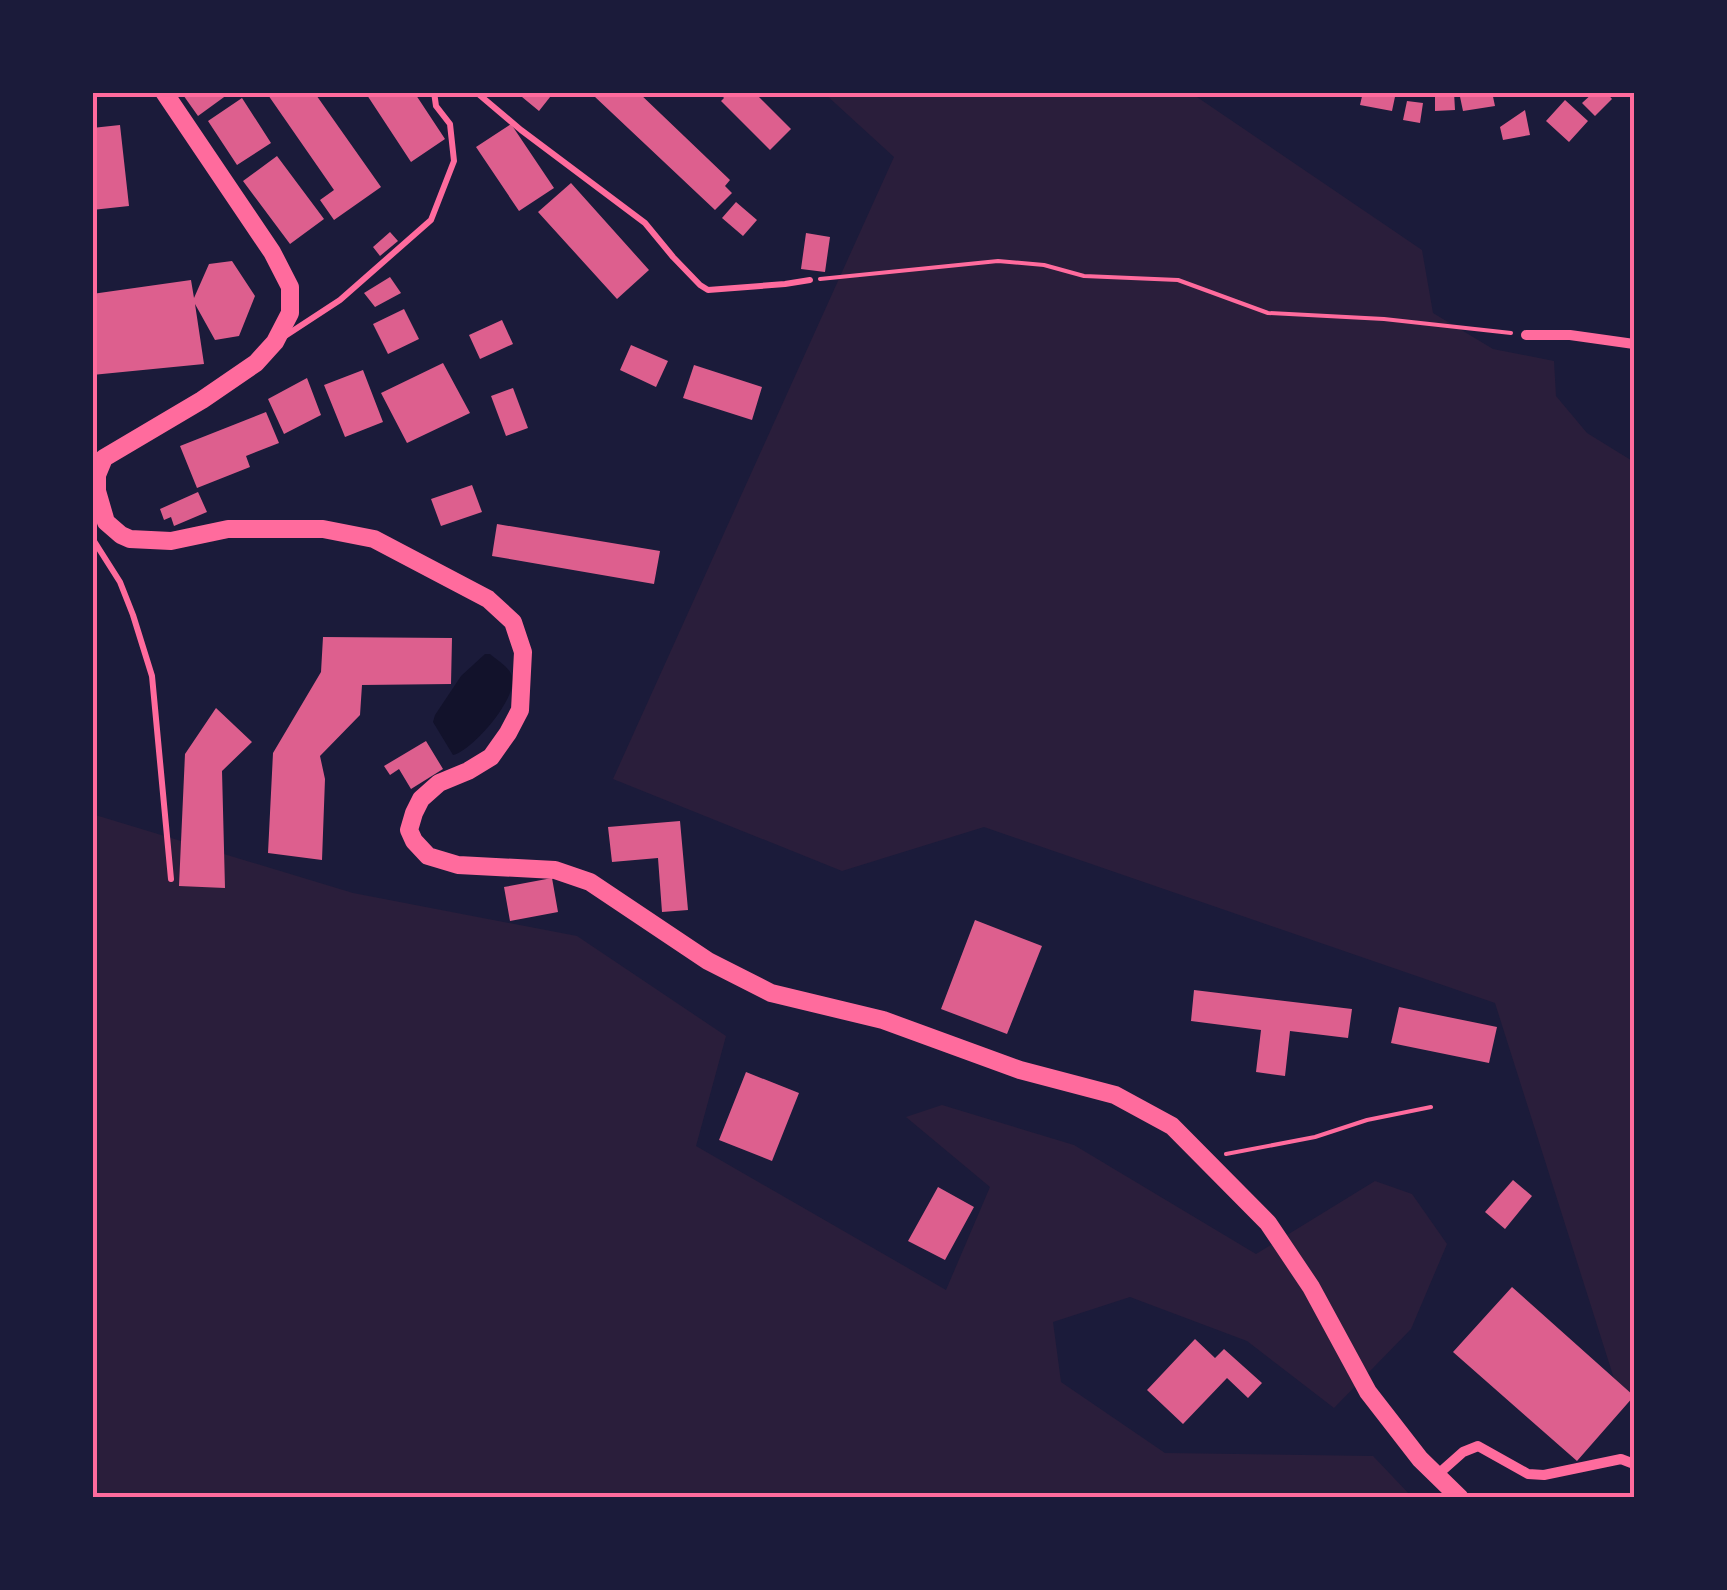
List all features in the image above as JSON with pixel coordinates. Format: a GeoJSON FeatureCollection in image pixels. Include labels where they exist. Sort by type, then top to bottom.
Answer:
{"type":"FeatureCollection","features":[{"type":"Feature","properties":{"kind":"street"},"geometry":{"type":"LineString","coordinates":[[164,92],[272,252],[290,287],[290,312],[275,342],[256,363],[202,400],[98,456],[97,491],[102,513],[112,530],[130,539],[171,541],[228,530],[323,530],[374,538],[488,599],[513,622],[522,652],[520,710],[491,757],[440,783],[421,799],[409,830],[428,856],[458,865],[554,870],[590,882],[708,961],[771,993],[883,1020],[1020,1070],[1114,1096],[1172,1126],[1268,1223],[1311,1287],[1368,1392],[1420,1458],[1460,1498]]}},
{"type":"Feature","properties":{"kind":"street"},"geometry":{"type":"LineString","coordinates":[[1526,335],[1570,335],[1634,344]]}},
{"type":"Feature","properties":{"kind":"street"},"geometry":{"type":"LineString","coordinates":[[1436,1476],[1462,1452],[1478,1446],[1528,1474],[1544,1475],[1621,1459],[1634,1464]]}},
{"type":"Feature","properties":{"kind":"lane"},"geometry":{"type":"LineString","coordinates":[[275,342],[340,300],[432,220],[454,162],[450,124],[436,106],[434,92]]}},
{"type":"Feature","properties":{"kind":"lane"},"geometry":{"type":"LineString","coordinates":[[476,92],[645,223],[708,290],[810,280]]}},
{"type":"Feature","properties":{"kind":"lane"},"geometry":{"type":"LineString","coordinates":[[112,530],[93,541],[120,582],[152,676],[171,878]]}},
{"type":"Feature","properties":{"kind":"path"},"geometry":{"type":"LineString","coordinates":[[810,280],[998,261],[1044,265],[1084,276],[1178,280],[1268,313],[1384,319],[1526,335]]}},
{"type":"Feature","properties":{"kind":"path"},"geometry":{"type":"LineString","coordinates":[[1203,1159],[1430,1107]]}},
{"type":"Feature","properties":{"kind":"shaded area"},"geometry":{"type":"Polygon","coordinates":[[[824,93],[1191,93],[1422,250],[1433,313],[1493,349],[1554,361],[1556,396],[1587,433],[1634,462],[1634,1404],[1617,1388],[1495,1003],[984,827],[842,871],[613,779],[894,157],[824,93]]]}},
{"type":"Feature","properties":{"kind":"shaded area"},"geometry":{"type":"Polygon","coordinates":[[[485,654],[508,670],[512,685],[492,722],[471,744],[453,755],[433,722],[435,715],[461,676],[485,654]]]}},
{"type":"Feature","properties":{"kind":"shaded area"},"geometry":{"type":"Polygon","coordinates":[[[92,814],[353,893],[577,936],[726,1036],[696,1146],[946,1290],[990,1187],[906,1117],[942,1105],[1074,1145],[1256,1254],[1375,1181],[1412,1194],[1447,1244],[1411,1329],[1334,1408],[1247,1341],[1130,1297],[1053,1322],[1061,1382],[1165,1453],[1373,1456],[1412,1497],[93,1497],[92,814]]]}},
{"type":"Feature","properties":{"kind":"building"},"geometry":{"type":"Polygon","coordinates":[[[181,92],[231,92],[198,116],[181,92]]]}},
{"type":"Feature","properties":{"kind":"building"},"geometry":{"type":"Polygon","coordinates":[[[266,92],[314,92],[381,187],[334,220],[320,200],[334,190],[266,92]]]}},
{"type":"Feature","properties":{"kind":"building"},"geometry":{"type":"Polygon","coordinates":[[[365,92],[414,92],[445,139],[411,162],[365,92]]]}},
{"type":"Feature","properties":{"kind":"building"},"geometry":{"type":"Polygon","coordinates":[[[516,92],[554,92],[539,111],[516,92]]]}},
{"type":"Feature","properties":{"kind":"building"},"geometry":{"type":"Polygon","coordinates":[[[598,92],[638,92],[730,180],[725,186],[732,193],[715,210],[594,96],[598,92]]]}},
{"type":"Feature","properties":{"kind":"building"},"geometry":{"type":"Polygon","coordinates":[[[719,92],[754,92],[791,129],[770,150],[721,101],[724,98],[719,92]]]}},
{"type":"Feature","properties":{"kind":"building"},"geometry":{"type":"Polygon","coordinates":[[[1363,92],[1396,92],[1392,111],[1360,105],[1363,92]]]}},
{"type":"Feature","properties":{"kind":"building"},"geometry":{"type":"Polygon","coordinates":[[[1435,92],[1454,92],[1455,110],[1435,111],[1435,92]]]}},
{"type":"Feature","properties":{"kind":"building"},"geometry":{"type":"Polygon","coordinates":[[[1459,92],[1492,92],[1495,106],[1463,111],[1459,92]]]}},
{"type":"Feature","properties":{"kind":"building"},"geometry":{"type":"Polygon","coordinates":[[[1594,92],[1606,92],[1612,99],[1595,116],[1582,103],[1594,92]]]}},
{"type":"Feature","properties":{"kind":"building"},"geometry":{"type":"Polygon","coordinates":[[[242,98],[271,143],[237,165],[208,121],[242,98]]]}},
{"type":"Feature","properties":{"kind":"building"},"geometry":{"type":"Polygon","coordinates":[[[1565,100],[1588,121],[1569,142],[1546,121],[1565,100]]]}},
{"type":"Feature","properties":{"kind":"building"},"geometry":{"type":"Polygon","coordinates":[[[1407,101],[1423,103],[1420,123],[1403,120],[1407,101]]]}},
{"type":"Feature","properties":{"kind":"building"},"geometry":{"type":"Polygon","coordinates":[[[1525,110],[1530,135],[1503,140],[1500,127],[1525,110]]]}},
{"type":"Feature","properties":{"kind":"building"},"geometry":{"type":"Polygon","coordinates":[[[511,124],[554,188],[519,211],[476,147],[511,124]]]}},
{"type":"Feature","properties":{"kind":"building"},"geometry":{"type":"Polygon","coordinates":[[[120,125],[129,206],[92,210],[92,128],[120,125]]]}},
{"type":"Feature","properties":{"kind":"building"},"geometry":{"type":"Polygon","coordinates":[[[277,156],[324,219],[290,244],[243,181],[277,156]]]}},
{"type":"Feature","properties":{"kind":"building"},"geometry":{"type":"Polygon","coordinates":[[[571,183],[649,270],[617,299],[538,212],[571,183]]]}},
{"type":"Feature","properties":{"kind":"building"},"geometry":{"type":"Polygon","coordinates":[[[736,202],[757,220],[743,236],[722,218],[736,202]]]}},
{"type":"Feature","properties":{"kind":"building"},"geometry":{"type":"Polygon","coordinates":[[[390,232],[398,241],[380,256],[373,247],[390,232]]]}},
{"type":"Feature","properties":{"kind":"building"},"geometry":{"type":"Polygon","coordinates":[[[806,233],[830,237],[825,272],[801,269],[806,233]]]}},
{"type":"Feature","properties":{"kind":"building"},"geometry":{"type":"Polygon","coordinates":[[[232,261],[255,296],[239,336],[215,340],[195,304],[204,364],[92,375],[92,294],[191,280],[194,298],[209,264],[232,261]]]}},
{"type":"Feature","properties":{"kind":"building"},"geometry":{"type":"Polygon","coordinates":[[[390,277],[401,293],[375,307],[364,293],[390,277]]]}},
{"type":"Feature","properties":{"kind":"building"},"geometry":{"type":"Polygon","coordinates":[[[404,309],[419,339],[388,354],[373,324],[404,309]]]}},
{"type":"Feature","properties":{"kind":"building"},"geometry":{"type":"Polygon","coordinates":[[[502,320],[513,344],[480,359],[469,335],[502,320]]]}},
{"type":"Feature","properties":{"kind":"building"},"geometry":{"type":"Polygon","coordinates":[[[631,345],[668,361],[656,387],[620,370],[631,345]]]}},
{"type":"Feature","properties":{"kind":"building"},"geometry":{"type":"Polygon","coordinates":[[[443,363],[470,413],[407,443],[381,393],[443,363]]]}},
{"type":"Feature","properties":{"kind":"building"},"geometry":{"type":"Polygon","coordinates":[[[694,365],[762,387],[752,420],[683,398],[694,365]]]}},
{"type":"Feature","properties":{"kind":"building"},"geometry":{"type":"Polygon","coordinates":[[[363,370],[383,422],[345,437],[324,385],[363,370]]]}},
{"type":"Feature","properties":{"kind":"building"},"geometry":{"type":"Polygon","coordinates":[[[307,378],[321,415],[284,434],[268,399],[307,378]]]}},
{"type":"Feature","properties":{"kind":"building"},"geometry":{"type":"Polygon","coordinates":[[[513,388],[528,428],[506,436],[491,396],[513,388]]]}},
{"type":"Feature","properties":{"kind":"building"},"geometry":{"type":"Polygon","coordinates":[[[266,412],[279,443],[246,456],[250,467],[197,488],[180,446],[266,412]]]}},
{"type":"Feature","properties":{"kind":"building"},"geometry":{"type":"Polygon","coordinates":[[[472,485],[482,512],[441,526],[431,499],[472,485]]]}},
{"type":"Feature","properties":{"kind":"building"},"geometry":{"type":"Polygon","coordinates":[[[198,492],[207,512],[174,526],[171,517],[164,520],[160,509],[198,492]]]}},
{"type":"Feature","properties":{"kind":"building"},"geometry":{"type":"Polygon","coordinates":[[[497,524],[660,551],[654,584],[492,556],[497,524]]]}},
{"type":"Feature","properties":{"kind":"building"},"geometry":{"type":"Polygon","coordinates":[[[323,637],[452,638],[451,684],[362,685],[360,715],[320,756],[325,779],[322,860],[268,853],[273,753],[321,672],[323,637]]]}},
{"type":"Feature","properties":{"kind":"building"},"geometry":{"type":"Polygon","coordinates":[[[216,708],[252,742],[222,771],[225,888],[179,886],[185,754],[216,708]]]}},
{"type":"Feature","properties":{"kind":"building"},"geometry":{"type":"Polygon","coordinates":[[[426,741],[443,769],[411,789],[399,769],[390,775],[384,766],[426,741]]]}},
{"type":"Feature","properties":{"kind":"building"},"geometry":{"type":"Polygon","coordinates":[[[680,821],[688,910],[662,912],[658,858],[612,862],[608,827],[680,821]]]}},
{"type":"Feature","properties":{"kind":"building"},"geometry":{"type":"Polygon","coordinates":[[[552,878],[558,912],[510,921],[504,887],[552,878]]]}},
{"type":"Feature","properties":{"kind":"building"},"geometry":{"type":"Polygon","coordinates":[[[975,920],[1042,946],[1007,1034],[941,1009],[975,920]]]}},
{"type":"Feature","properties":{"kind":"building"},"geometry":{"type":"Polygon","coordinates":[[[1194,990],[1352,1009],[1348,1038],[1290,1031],[1285,1076],[1256,1072],[1261,1030],[1191,1021],[1194,990]]]}},
{"type":"Feature","properties":{"kind":"building"},"geometry":{"type":"Polygon","coordinates":[[[1399,1007],[1497,1027],[1489,1063],[1391,1043],[1399,1007]]]}},
{"type":"Feature","properties":{"kind":"building"},"geometry":{"type":"Polygon","coordinates":[[[746,1072],[799,1093],[772,1161],[719,1140],[746,1072]]]}},
{"type":"Feature","properties":{"kind":"building"},"geometry":{"type":"Polygon","coordinates":[[[1513,1180],[1532,1196],[1505,1229],[1485,1212],[1513,1180]]]}},
{"type":"Feature","properties":{"kind":"building"},"geometry":{"type":"Polygon","coordinates":[[[938,1187],[974,1207],[945,1260],[908,1241],[938,1187]]]}},
{"type":"Feature","properties":{"kind":"building"},"geometry":{"type":"Polygon","coordinates":[[[1512,1287],[1634,1396],[1577,1461],[1453,1352],[1512,1287]]]}},
{"type":"Feature","properties":{"kind":"building"},"geometry":{"type":"Polygon","coordinates":[[[1195,1339],[1215,1358],[1224,1349],[1262,1383],[1248,1398],[1227,1378],[1183,1424],[1147,1390],[1195,1339]]]}}]}
